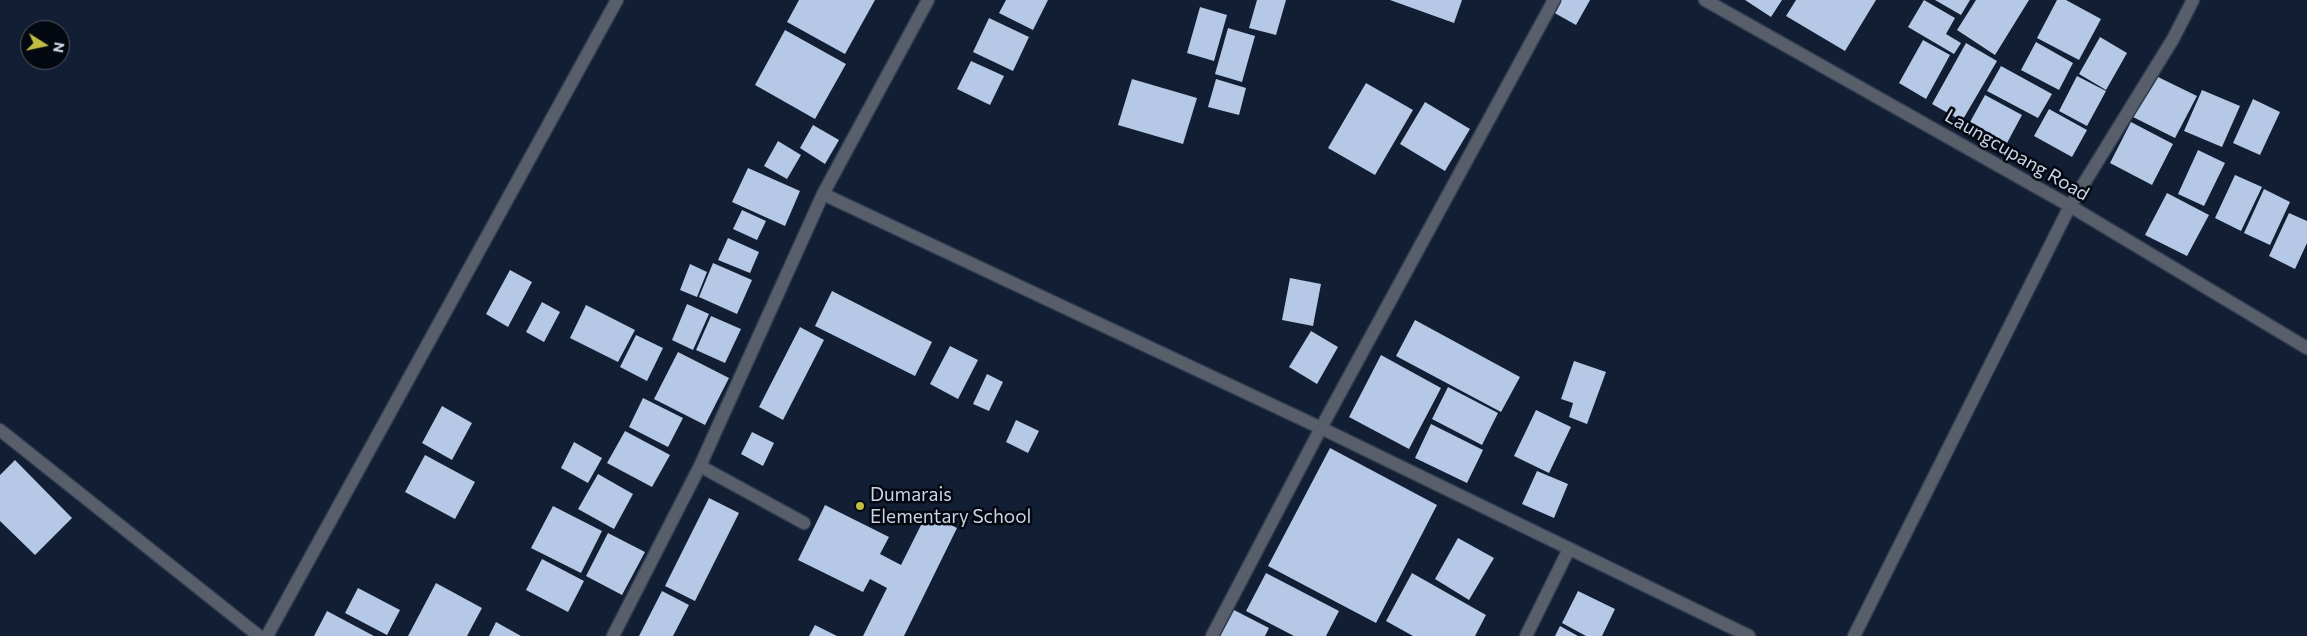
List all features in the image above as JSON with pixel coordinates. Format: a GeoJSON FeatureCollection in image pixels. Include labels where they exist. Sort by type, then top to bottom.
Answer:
{"type":"FeatureCollection","features":[{"type":"Feature","properties":{"kind":"street"},"geometry":{"type":"LineString","coordinates":[[267,636],[617,0]]}},
{"type":"Feature","properties":{"kind":"street"},"geometry":{"type":"LineString","coordinates":[[613,636],[700,466],[823,194],[928,0]]}},
{"type":"Feature","properties":{"kind":"street"},"geometry":{"type":"LineString","coordinates":[[1212,636],[1321,428],[1554,0]]}},
{"type":"Feature","properties":{"kind":"street","name":"Laungcupang Road"},"geometry":{"type":"LineString","coordinates":[[1705,0],[2070,206],[2307,348]]}},
{"type":"Feature","properties":{"kind":"street"},"geometry":{"type":"LineString","coordinates":[[1854,636],[2070,206],[2173,39],[2193,0]]}},
{"type":"Feature","properties":{"kind":"street"},"geometry":{"type":"LineString","coordinates":[[823,194],[1321,428],[1749,636]]}},
{"type":"Feature","properties":{"kind":"street"},"geometry":{"type":"LineString","coordinates":[[0,430],[259,636]]}},
{"type":"Feature","properties":{"kind":"street"},"geometry":{"type":"LineString","coordinates":[[700,466],[804,523]]}},
{"type":"Feature","properties":{"kind":"street"},"geometry":{"type":"LineString","coordinates":[[1526,636],[1569,549]]}},
{"type":"Feature","properties":{"kind":"building"},"geometry":{"type":"Polygon","coordinates":[[[799,0],[875,0],[845,54],[787,22],[799,0]]]}},
{"type":"Feature","properties":{"kind":"building"},"geometry":{"type":"Polygon","coordinates":[[[1006,0],[1048,0],[1033,30],[999,13],[1006,0]]]}},
{"type":"Feature","properties":{"kind":"building"},"geometry":{"type":"Polygon","coordinates":[[[1257,0],[1286,0],[1276,35],[1249,28],[1257,0]]]}},
{"type":"Feature","properties":{"kind":"building"},"geometry":{"type":"Polygon","coordinates":[[[1390,0],[1462,0],[1454,23],[1390,0]]]}},
{"type":"Feature","properties":{"kind":"building"},"geometry":{"type":"Polygon","coordinates":[[[1557,0],[1590,0],[1576,25],[1551,11],[1557,0]]]}},
{"type":"Feature","properties":{"kind":"building"},"geometry":{"type":"Polygon","coordinates":[[[1745,0],[1782,0],[1771,17],[1745,0]]]}},
{"type":"Feature","properties":{"kind":"building"},"geometry":{"type":"Polygon","coordinates":[[[1796,0],[1876,0],[1845,51],[1786,16],[1796,0]]]}},
{"type":"Feature","properties":{"kind":"building"},"geometry":{"type":"Polygon","coordinates":[[[1924,0],[1955,18],[1946,34],[1961,43],[1954,54],[1908,27],[1924,0]]]}},
{"type":"Feature","properties":{"kind":"building"},"geometry":{"type":"Polygon","coordinates":[[[1935,0],[1970,0],[1961,15],[1935,0]]]}},
{"type":"Feature","properties":{"kind":"building"},"geometry":{"type":"Polygon","coordinates":[[[1976,0],[2029,0],[1995,55],[1957,30],[1976,0]]]}},
{"type":"Feature","properties":{"kind":"building"},"geometry":{"type":"Polygon","coordinates":[[[2057,0],[2066,0],[2101,19],[2079,60],[2037,38],[2057,0]]]}},
{"type":"Feature","properties":{"kind":"building"},"geometry":{"type":"Polygon","coordinates":[[[1200,7],[1227,15],[1214,61],[1187,53],[1200,7]]]}},
{"type":"Feature","properties":{"kind":"building"},"geometry":{"type":"Polygon","coordinates":[[[989,18],[1029,37],[1013,71],[973,52],[989,18]]]}},
{"type":"Feature","properties":{"kind":"building"},"geometry":{"type":"Polygon","coordinates":[[[1228,28],[1255,36],[1242,82],[1215,74],[1228,28]]]}},
{"type":"Feature","properties":{"kind":"building"},"geometry":{"type":"Polygon","coordinates":[[[785,30],[846,64],[815,119],[755,85],[785,30]]]}},
{"type":"Feature","properties":{"kind":"building"},"geometry":{"type":"Polygon","coordinates":[[[2100,37],[2127,53],[2106,90],[2079,74],[2100,37]]]}},
{"type":"Feature","properties":{"kind":"building"},"geometry":{"type":"Polygon","coordinates":[[[1923,40],[1950,55],[1926,99],[1899,83],[1923,40]]]}},
{"type":"Feature","properties":{"kind":"building"},"geometry":{"type":"Polygon","coordinates":[[[2036,42],[2073,63],[2059,90],[2021,70],[2036,42]]]}},
{"type":"Feature","properties":{"kind":"building"},"geometry":{"type":"Polygon","coordinates":[[[1966,43],[1997,61],[1962,121],[1932,104],[1966,43]]]}},
{"type":"Feature","properties":{"kind":"building"},"geometry":{"type":"Polygon","coordinates":[[[971,61],[1004,76],[990,105],[957,89],[971,61]]]}},
{"type":"Feature","properties":{"kind":"building"},"geometry":{"type":"Polygon","coordinates":[[[2001,66],[2052,94],[2038,118],[1987,91],[2001,66]]]}},
{"type":"Feature","properties":{"kind":"building"},"geometry":{"type":"Polygon","coordinates":[[[2077,76],[2106,91],[2087,126],[2059,111],[2077,76]]]}},
{"type":"Feature","properties":{"kind":"building"},"geometry":{"type":"Polygon","coordinates":[[[2158,77],[2197,96],[2175,138],[2133,117],[2158,77]]]}},
{"type":"Feature","properties":{"kind":"building"},"geometry":{"type":"Polygon","coordinates":[[[1132,79],[1197,98],[1183,144],[1118,125],[1132,79]]]}},
{"type":"Feature","properties":{"kind":"building"},"geometry":{"type":"Polygon","coordinates":[[[1216,79],[1246,88],[1239,115],[1208,107],[1216,79]]]}},
{"type":"Feature","properties":{"kind":"building"},"geometry":{"type":"Polygon","coordinates":[[[1366,83],[1413,110],[1375,175],[1328,148],[1366,83]]]}},
{"type":"Feature","properties":{"kind":"building"},"geometry":{"type":"Polygon","coordinates":[[[2202,90],[2240,106],[2222,147],[2184,131],[2202,90]]]}},
{"type":"Feature","properties":{"kind":"building"},"geometry":{"type":"Polygon","coordinates":[[[1985,95],[2022,115],[2007,143],[1970,122],[1985,95]]]}},
{"type":"Feature","properties":{"kind":"building"},"geometry":{"type":"Polygon","coordinates":[[[2253,99],[2280,112],[2260,155],[2233,143],[2253,99]]]}},
{"type":"Feature","properties":{"kind":"building"},"geometry":{"type":"Polygon","coordinates":[[[1425,102],[1470,129],[1445,171],[1400,144],[1425,102]]]}},
{"type":"Feature","properties":{"kind":"building"},"geometry":{"type":"Polygon","coordinates":[[[2049,109],[2087,130],[2072,157],[2034,136],[2049,109]]]}},
{"type":"Feature","properties":{"kind":"building"},"geometry":{"type":"Polygon","coordinates":[[[2131,122],[2173,144],[2152,185],[2110,163],[2131,122]]]}},
{"type":"Feature","properties":{"kind":"building"},"geometry":{"type":"Polygon","coordinates":[[[813,125],[839,140],[825,164],[800,148],[813,125]]]}},
{"type":"Feature","properties":{"kind":"building"},"geometry":{"type":"Polygon","coordinates":[[[778,141],[801,155],[787,179],[764,166],[778,141]]]}},
{"type":"Feature","properties":{"kind":"building"},"geometry":{"type":"Polygon","coordinates":[[[2198,150],[2225,163],[2204,206],[2178,194],[2198,150]]]}},
{"type":"Feature","properties":{"kind":"building"},"geometry":{"type":"Polygon","coordinates":[[[748,168],[800,191],[785,226],[732,202],[748,168]]]}},
{"type":"Feature","properties":{"kind":"building"},"geometry":{"type":"Polygon","coordinates":[[[2235,175],[2262,187],[2241,231],[2215,218],[2235,175]]]}},
{"type":"Feature","properties":{"kind":"building"},"geometry":{"type":"Polygon","coordinates":[[[2264,189],[2290,202],[2270,245],[2244,233],[2264,189]]]}},
{"type":"Feature","properties":{"kind":"building"},"geometry":{"type":"Polygon","coordinates":[[[2167,193],[2209,215],[2187,256],[2145,235],[2167,193]]]}},
{"type":"Feature","properties":{"kind":"building"},"geometry":{"type":"Polygon","coordinates":[[[742,210],[766,221],[757,240],[733,229],[742,210]]]}},
{"type":"Feature","properties":{"kind":"building"},"geometry":{"type":"Polygon","coordinates":[[[2289,213],[2307,221],[2307,243],[2295,269],[2269,256],[2289,213]]]}},
{"type":"Feature","properties":{"kind":"building"},"geometry":{"type":"Polygon","coordinates":[[[728,238],[759,252],[750,273],[718,260],[728,238]]]}},
{"type":"Feature","properties":{"kind":"building"},"geometry":{"type":"Polygon","coordinates":[[[713,263],[752,280],[737,314],[699,297],[713,263]]]}},
{"type":"Feature","properties":{"kind":"building"},"geometry":{"type":"Polygon","coordinates":[[[690,264],[707,272],[697,297],[680,290],[690,264]]]}},
{"type":"Feature","properties":{"kind":"building"},"geometry":{"type":"Polygon","coordinates":[[[510,270],[532,282],[508,327],[486,314],[510,270]]]}},
{"type":"Feature","properties":{"kind":"building"},"geometry":{"type":"Polygon","coordinates":[[[1290,278],[1321,284],[1313,326],[1282,320],[1290,278]]]}},
{"type":"Feature","properties":{"kind":"building"},"geometry":{"type":"Polygon","coordinates":[[[832,291],[932,342],[915,376],[815,326],[832,291]]]}},
{"type":"Feature","properties":{"kind":"building"},"geometry":{"type":"Polygon","coordinates":[[[542,302],[560,312],[544,342],[526,332],[542,302]]]}},
{"type":"Feature","properties":{"kind":"building"},"geometry":{"type":"Polygon","coordinates":[[[687,304],[709,314],[693,350],[672,340],[687,304]]]}},
{"type":"Feature","properties":{"kind":"building"},"geometry":{"type":"Polygon","coordinates":[[[586,305],[635,330],[618,362],[570,338],[586,305]]]}},
{"type":"Feature","properties":{"kind":"building"},"geometry":{"type":"Polygon","coordinates":[[[711,316],[741,329],[725,363],[696,350],[711,316]]]}},
{"type":"Feature","properties":{"kind":"building"},"geometry":{"type":"Polygon","coordinates":[[[1415,320],[1520,377],[1501,412],[1396,356],[1415,320]]]}},
{"type":"Feature","properties":{"kind":"building"},"geometry":{"type":"Polygon","coordinates":[[[800,327],[824,340],[783,420],[759,407],[800,327]]]}},
{"type":"Feature","properties":{"kind":"building"},"geometry":{"type":"Polygon","coordinates":[[[1311,331],[1338,347],[1317,384],[1289,367],[1311,331]]]}},
{"type":"Feature","properties":{"kind":"building"},"geometry":{"type":"Polygon","coordinates":[[[636,335],[663,348],[647,381],[620,367],[636,335]]]}},
{"type":"Feature","properties":{"kind":"building"},"geometry":{"type":"Polygon","coordinates":[[[950,346],[978,360],[958,399],[930,384],[950,346]]]}},
{"type":"Feature","properties":{"kind":"building"},"geometry":{"type":"Polygon","coordinates":[[[678,352],[729,378],[705,425],[654,399],[678,352]]]}},
{"type":"Feature","properties":{"kind":"building"},"geometry":{"type":"Polygon","coordinates":[[[1381,355],[1441,388],[1409,449],[1349,417],[1381,355]]]}},
{"type":"Feature","properties":{"kind":"building"},"geometry":{"type":"Polygon","coordinates":[[[1574,361],[1606,372],[1587,424],[1569,417],[1573,403],[1561,399],[1574,361]]]}},
{"type":"Feature","properties":{"kind":"building"},"geometry":{"type":"Polygon","coordinates":[[[987,374],[1003,382],[989,411],[973,404],[987,374]]]}},
{"type":"Feature","properties":{"kind":"building"},"geometry":{"type":"Polygon","coordinates":[[[1448,387],[1498,413],[1482,445],[1432,419],[1448,387]]]}},
{"type":"Feature","properties":{"kind":"building"},"geometry":{"type":"Polygon","coordinates":[[[643,398],[683,418],[668,447],[629,427],[643,398]]]}},
{"type":"Feature","properties":{"kind":"building"},"geometry":{"type":"Polygon","coordinates":[[[442,406],[472,423],[452,460],[422,443],[442,406]]]}},
{"type":"Feature","properties":{"kind":"building"},"geometry":{"type":"Polygon","coordinates":[[[1536,410],[1571,427],[1549,473],[1514,456],[1536,410]]]}},
{"type":"Feature","properties":{"kind":"building"},"geometry":{"type":"Polygon","coordinates":[[[1016,420],[1039,431],[1028,453],[1006,442],[1016,420]]]}},
{"type":"Feature","properties":{"kind":"building"},"geometry":{"type":"Polygon","coordinates":[[[1431,424],[1483,450],[1467,483],[1415,458],[1431,424]]]}},
{"type":"Feature","properties":{"kind":"building"},"geometry":{"type":"Polygon","coordinates":[[[625,431],[670,455],[652,487],[607,463],[625,431]]]}},
{"type":"Feature","properties":{"kind":"building"},"geometry":{"type":"Polygon","coordinates":[[[752,432],[774,443],[763,466],[741,454],[752,432]]]}},
{"type":"Feature","properties":{"kind":"building"},"geometry":{"type":"Polygon","coordinates":[[[574,442],[602,458],[588,483],[561,468],[574,442]]]}},
{"type":"Feature","properties":{"kind":"building"},"geometry":{"type":"Polygon","coordinates":[[[1330,448],[1437,505],[1376,623],[1268,566],[1330,448]]]}},
{"type":"Feature","properties":{"kind":"building"},"geometry":{"type":"Polygon","coordinates":[[[425,455],[475,482],[455,519],[405,492],[425,455]]]}},
{"type":"Feature","properties":{"kind":"building"},"geometry":{"type":"Polygon","coordinates":[[[15,460],[72,518],[35,555],[0,521],[0,475],[15,460]]]}},
{"type":"Feature","properties":{"kind":"building"},"geometry":{"type":"Polygon","coordinates":[[[1537,471],[1568,484],[1554,518],[1522,504],[1537,471]]]}},
{"type":"Feature","properties":{"kind":"building"},"geometry":{"type":"Polygon","coordinates":[[[598,474],[633,494],[614,529],[578,509],[598,474]]]}},
{"type":"Feature","properties":{"kind":"building"},"geometry":{"type":"Polygon","coordinates":[[[709,498],[739,513],[695,601],[665,586],[709,498]]]}},
{"type":"Feature","properties":{"kind":"building"},"geometry":{"type":"Polygon","coordinates":[[[825,505],[889,537],[880,554],[901,565],[927,513],[957,528],[904,636],[863,636],[887,588],[870,579],[863,592],[798,560],[825,505]]]}},
{"type":"Feature","properties":{"kind":"building"},"geometry":{"type":"Polygon","coordinates":[[[553,506],[602,531],[581,573],[531,548],[553,506]]]}},
{"type":"Feature","properties":{"kind":"building"},"geometry":{"type":"Polygon","coordinates":[[[608,533],[645,552],[622,595],[586,576],[608,533]]]}},
{"type":"Feature","properties":{"kind":"building"},"geometry":{"type":"Polygon","coordinates":[[[1458,538],[1494,558],[1469,600],[1435,579],[1458,538]]]}},
{"type":"Feature","properties":{"kind":"building"},"geometry":{"type":"Polygon","coordinates":[[[542,559],[584,581],[568,612],[526,590],[542,559]]]}},
{"type":"Feature","properties":{"kind":"building"},"geometry":{"type":"Polygon","coordinates":[[[1266,573],[1339,611],[1326,636],[1294,636],[1246,611],[1266,573]]]}},
{"type":"Feature","properties":{"kind":"building"},"geometry":{"type":"Polygon","coordinates":[[[1412,573],[1486,615],[1475,636],[1413,636],[1386,621],[1412,573]]]}},
{"type":"Feature","properties":{"kind":"building"},"geometry":{"type":"Polygon","coordinates":[[[436,583],[482,608],[467,636],[408,636],[436,583]]]}},
{"type":"Feature","properties":{"kind":"building"},"geometry":{"type":"Polygon","coordinates":[[[358,588],[400,610],[387,635],[345,613],[358,588]]]}},
{"type":"Feature","properties":{"kind":"building"},"geometry":{"type":"Polygon","coordinates":[[[662,591],[689,605],[673,636],[639,636],[662,591]]]}},
{"type":"Feature","properties":{"kind":"building"},"geometry":{"type":"Polygon","coordinates":[[[1578,591],[1615,609],[1602,636],[1586,636],[1562,623],[1578,591]]]}},
{"type":"Feature","properties":{"kind":"building"},"geometry":{"type":"Polygon","coordinates":[[[1234,610],[1269,628],[1265,636],[1220,636],[1234,610]]]}},
{"type":"Feature","properties":{"kind":"building"},"geometry":{"type":"Polygon","coordinates":[[[327,611],[374,636],[314,636],[327,611]]]}},
{"type":"Feature","properties":{"kind":"building"},"geometry":{"type":"Polygon","coordinates":[[[496,622],[521,636],[489,636],[496,622]]]}},
{"type":"Feature","properties":{"kind":"building"},"geometry":{"type":"Polygon","coordinates":[[[815,625],[837,636],[809,636],[815,625]]]}},
{"type":"Feature","properties":{"kind":"building"},"geometry":{"type":"Polygon","coordinates":[[[1560,626],[1578,636],[1555,636],[1560,626]]]}},
{"type":"Feature","properties":{"kind":"place","name":"Dumarais Elementary School"},"geometry":{"type":"Point","coordinates":[860,506]}}]}
